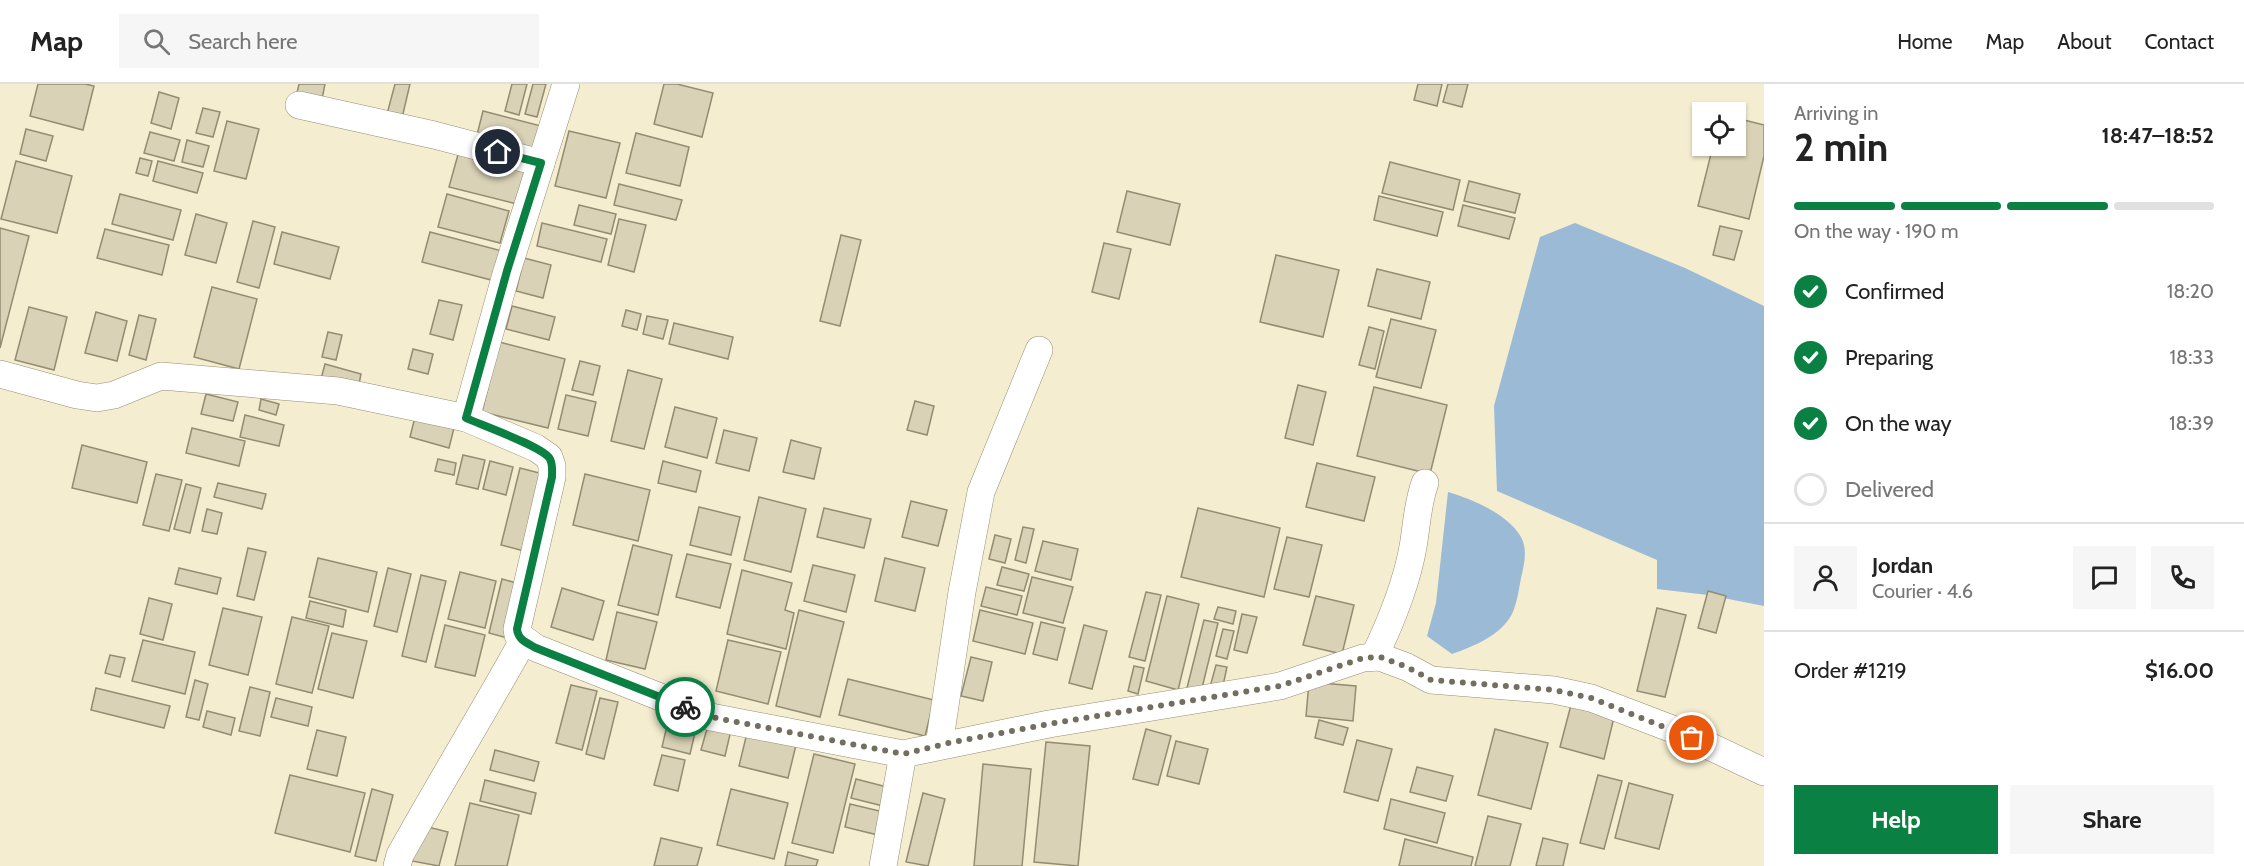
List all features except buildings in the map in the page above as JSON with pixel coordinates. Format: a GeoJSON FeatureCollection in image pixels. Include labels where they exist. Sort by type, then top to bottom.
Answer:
{"type":"FeatureCollection","features":[{"type":"Feature","properties":{"kind":"street"},"geometry":{"type":"LineString","coordinates":[[466,418],[507,271],[566,84]]}},
{"type":"Feature","properties":{"kind":"street"},"geometry":{"type":"LineString","coordinates":[[298,105],[434,135],[541,163]]}},
{"type":"Feature","properties":{"kind":"street"},"geometry":{"type":"LineString","coordinates":[[939,746],[962,592],[981,492],[1039,350]]}},
{"type":"Feature","properties":{"kind":"street"},"geometry":{"type":"LineString","coordinates":[[0,374],[77,395],[97,398],[114,395],[161,376],[338,391],[466,418],[536,448],[549,457],[552,477],[517,629],[518,635],[523,641],[536,648],[711,717],[903,754],[1049,724],[1280,686],[1363,658],[1380,657],[1407,667],[1431,680],[1554,690],[1591,698],[1675,730],[1764,772]]}},
{"type":"Feature","properties":{"kind":"street"},"geometry":{"type":"LineString","coordinates":[[1374,657],[1388,628],[1401,591],[1413,547],[1418,503],[1425,483]]}},
{"type":"Feature","properties":{"kind":"street"},"geometry":{"type":"LineString","coordinates":[[397,866],[400,855],[450,764],[484,713],[523,641]]}},
{"type":"Feature","properties":{"kind":"street"},"geometry":{"type":"LineString","coordinates":[[884,866],[903,754]]}},
{"type":"Feature","properties":{"kind":"water"},"geometry":{"type":"Polygon","coordinates":[[[1575,223],[1685,268],[1764,306],[1764,606],[1708,595],[1657,589],[1657,560],[1497,491],[1494,406],[1540,237],[1575,223]]]}},
{"type":"Feature","properties":{"kind":"water"},"geometry":{"type":"Polygon","coordinates":[[[1448,492],[1499,514],[1521,537],[1525,552],[1517,601],[1507,622],[1486,639],[1452,654],[1427,636],[1436,603],[1448,492]]]}},
{"type":"Feature","properties":{"kind":"way so far"},"geometry":{"type":"LineString","coordinates":[[685,707],[711,717],[903,754],[1049,724],[1280,686],[1363,658],[1380,657],[1407,667],[1431,680],[1554,690],[1591,698],[1692,738]]}},
{"type":"Feature","properties":{"kind":"route"},"geometry":{"type":"LineString","coordinates":[[498,152],[541,163],[507,271],[466,418],[536,448],[549,457],[552,466],[552,477],[517,629],[518,635],[523,641],[536,648],[685,707]]}}]}
